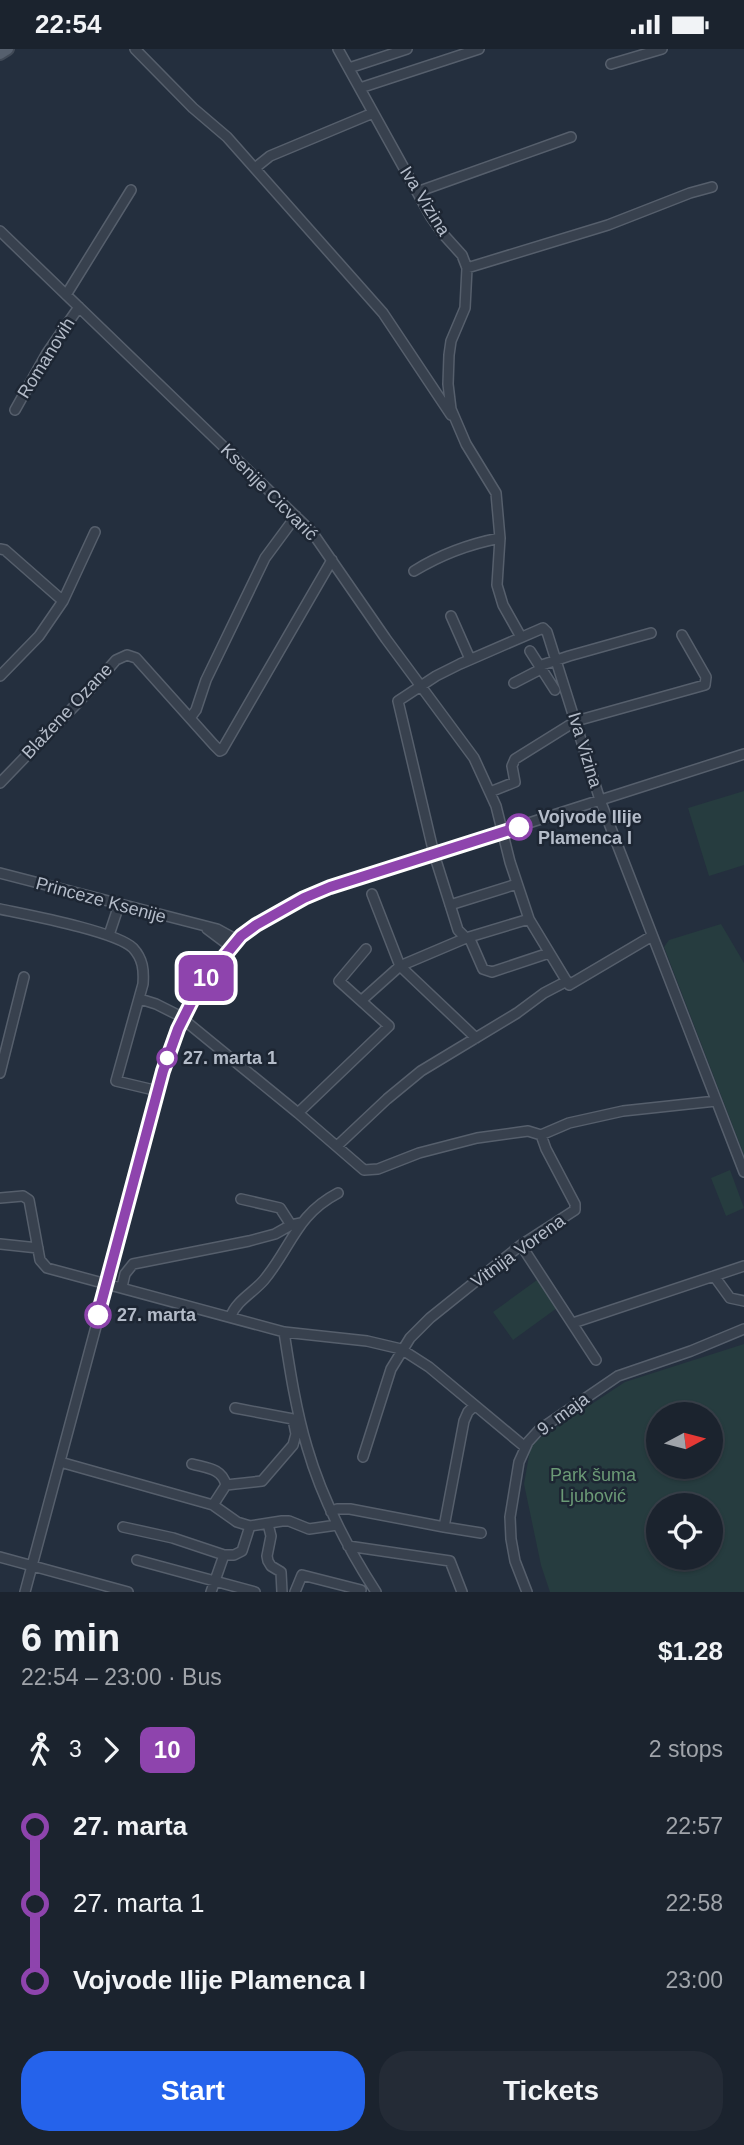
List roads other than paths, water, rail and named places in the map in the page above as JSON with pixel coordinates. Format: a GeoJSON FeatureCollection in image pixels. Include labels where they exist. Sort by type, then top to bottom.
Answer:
{"type":"FeatureCollection","features":[{"type":"Feature","properties":{"kind":"main road"},"geometry":{"type":"LineString","coordinates":[[0,54],[8,49]]}},
{"type":"Feature","properties":{"kind":"street"},"geometry":{"type":"LineString","coordinates":[[135,49],[193,108],[227,137],[383,313],[457,424]]}},
{"type":"Feature","properties":{"kind":"street","name":"Iva Vizina"},"geometry":{"type":"LineString","coordinates":[[338,49],[417,193],[443,234],[462,255],[467,268]]}},
{"type":"Feature","properties":{"kind":"street"},"geometry":{"type":"LineString","coordinates":[[349,68],[407,49]]}},
{"type":"Feature","properties":{"kind":"street"},"geometry":{"type":"LineString","coordinates":[[360,88],[479,49]]}},
{"type":"Feature","properties":{"kind":"street"},"geometry":{"type":"LineString","coordinates":[[611,64],[662,49]]}},
{"type":"Feature","properties":{"kind":"street"},"geometry":{"type":"LineString","coordinates":[[255,168],[270,156],[373,113]]}},
{"type":"Feature","properties":{"kind":"street"},"geometry":{"type":"LineString","coordinates":[[417,193],[571,137]]}},
{"type":"Feature","properties":{"kind":"street"},"geometry":{"type":"LineString","coordinates":[[521,636],[506,613],[499,595],[497,578],[500,538],[496,493],[473,458],[457,424],[448,384],[451,341],[465,309],[467,268],[608,225],[712,187]]}},
{"type":"Feature","properties":{"kind":"street"},"geometry":{"type":"LineString","coordinates":[[66,295],[131,190]]}},
{"type":"Feature","properties":{"kind":"street","name":"Ksenije Cicvarić"},"geometry":{"type":"LineString","coordinates":[[0,231],[312,532],[474,758],[504,831],[517,884]]}},
{"type":"Feature","properties":{"kind":"street","name":"Romanovih"},"geometry":{"type":"LineString","coordinates":[[15,410],[47,353],[79,307]]}},
{"type":"Feature","properties":{"kind":"street"},"geometry":{"type":"LineString","coordinates":[[190,718],[265,558],[296,516]]}},
{"type":"Feature","properties":{"kind":"street"},"geometry":{"type":"LineString","coordinates":[[0,676],[39,636],[63,601],[95,532]]}},
{"type":"Feature","properties":{"kind":"street"},"geometry":{"type":"LineString","coordinates":[[414,571],[438,557],[500,538]]}},
{"type":"Feature","properties":{"kind":"street"},"geometry":{"type":"LineString","coordinates":[[0,549],[5,550],[63,601]]}},
{"type":"Feature","properties":{"kind":"street","name":"Blažene Ozane"},"geometry":{"type":"LineString","coordinates":[[0,783],[121,656],[129,655],[136,659],[220,751],[332,560]]}},
{"type":"Feature","properties":{"kind":"street"},"geometry":{"type":"LineString","coordinates":[[451,616],[470,659]]}},
{"type":"Feature","properties":{"kind":"street","name":"Iva Vizina"},"geometry":{"type":"LineString","coordinates":[[420,686],[470,659],[521,636],[545,629],[600,800],[744,1172]]}},
{"type":"Feature","properties":{"kind":"street"},"geometry":{"type":"LineString","coordinates":[[514,683],[555,660],[651,633]]}},
{"type":"Feature","properties":{"kind":"street"},"geometry":{"type":"LineString","coordinates":[[490,792],[515,782],[512,766],[515,759],[576,721],[705,685],[706,677],[682,635]]}},
{"type":"Feature","properties":{"kind":"street"},"geometry":{"type":"LineString","coordinates":[[530,651],[555,690]]}},
{"type":"Feature","properties":{"kind":"street"},"geometry":{"type":"LineString","coordinates":[[420,686],[398,701],[434,854],[460,935],[467,937],[487,972],[549,953]]}},
{"type":"Feature","properties":{"kind":"street"},"geometry":{"type":"LineString","coordinates":[[25,1592],[170,1050],[199,987],[234,944],[256,925],[330,887],[744,754]]}},
{"type":"Feature","properties":{"kind":"street","name":"Princeze Ksenije"},"geometry":{"type":"LineString","coordinates":[[0,873],[226,933],[234,944]]}},
{"type":"Feature","properties":{"kind":"street"},"geometry":{"type":"LineString","coordinates":[[450,905],[517,884],[529,919],[568,983]]}},
{"type":"Feature","properties":{"kind":"street"},"geometry":{"type":"LineString","coordinates":[[372,894],[400,966],[476,1038]]}},
{"type":"Feature","properties":{"kind":"street"},"geometry":{"type":"LineString","coordinates":[[109,935],[119,905]]}},
{"type":"Feature","properties":{"kind":"street","name":"Princeze Ksenije"},"geometry":{"type":"LineString","coordinates":[[0,909],[109,935],[130,945],[144,969],[140,999],[116,1081],[158,1091]]}},
{"type":"Feature","properties":{"kind":"street"},"geometry":{"type":"LineString","coordinates":[[362,1000],[400,966],[467,937],[529,919]]}},
{"type":"Feature","properties":{"kind":"street"},"geometry":{"type":"LineString","coordinates":[[337,1146],[415,1076],[517,1013],[544,993],[568,983],[652,936]]}},
{"type":"Feature","properties":{"kind":"street"},"geometry":{"type":"LineString","coordinates":[[299,1113],[388,1026],[339,981],[366,949]]}},
{"type":"Feature","properties":{"kind":"street"},"geometry":{"type":"LineString","coordinates":[[0,1073],[24,977]]}},
{"type":"Feature","properties":{"kind":"street"},"geometry":{"type":"LineString","coordinates":[[140,999],[156,1004],[182,1019],[299,1113],[361,1169],[367,1171],[419,1153],[477,1138],[528,1131],[541,1135],[569,1123],[623,1111],[708,1104],[716,1101]]}},
{"type":"Feature","properties":{"kind":"street","name":"Vitnija Vorena"},"geometry":{"type":"LineString","coordinates":[[363,1457],[391,1369],[401,1349],[430,1318],[521,1245],[575,1208],[541,1135]]}},
{"type":"Feature","properties":{"kind":"street"},"geometry":{"type":"LineString","coordinates":[[122,1287],[125,1274],[133,1264],[275,1234],[296,1224],[314,1207],[338,1193]]}},
{"type":"Feature","properties":{"kind":"street"},"geometry":{"type":"LineString","coordinates":[[0,1198],[23,1196],[29,1200],[40,1259],[47,1268],[284,1332],[367,1341],[401,1349],[419,1359],[525,1447]]}},
{"type":"Feature","properties":{"kind":"street"},"geometry":{"type":"LineString","coordinates":[[241,1199],[280,1208],[296,1224]]}},
{"type":"Feature","properties":{"kind":"street"},"geometry":{"type":"LineString","coordinates":[[230,1316],[261,1283],[286,1249],[296,1224]]}},
{"type":"Feature","properties":{"kind":"street"},"geometry":{"type":"LineString","coordinates":[[275,1234],[286,1249]]}},
{"type":"Feature","properties":{"kind":"street"},"geometry":{"type":"LineString","coordinates":[[0,1244],[38,1248]]}},
{"type":"Feature","properties":{"kind":"street"},"geometry":{"type":"LineString","coordinates":[[521,1245],[596,1360]]}},
{"type":"Feature","properties":{"kind":"street"},"geometry":{"type":"LineString","coordinates":[[573,1323],[744,1266]]}},
{"type":"Feature","properties":{"kind":"street"},"geometry":{"type":"LineString","coordinates":[[715,1276],[730,1298],[744,1301]]}},
{"type":"Feature","properties":{"kind":"street","name":"9. maja"},"geometry":{"type":"LineString","coordinates":[[527,1592],[515,1561],[510,1525],[517,1471],[525,1447],[540,1430],[609,1381],[626,1372],[691,1351],[744,1329]]}},
{"type":"Feature","properties":{"kind":"street"},"geometry":{"type":"LineString","coordinates":[[226,1485],[255,1483],[267,1478],[293,1445],[296,1417],[284,1332]]}},
{"type":"Feature","properties":{"kind":"street"},"geometry":{"type":"LineString","coordinates":[[444,1527],[466,1416],[474,1405]]}},
{"type":"Feature","properties":{"kind":"street"},"geometry":{"type":"LineString","coordinates":[[234,1408],[296,1417]]}},
{"type":"Feature","properties":{"kind":"street"},"geometry":{"type":"LineString","coordinates":[[296,1417],[331,1512],[376,1592]]}},
{"type":"Feature","properties":{"kind":"street"},"geometry":{"type":"LineString","coordinates":[[60,1462],[214,1506],[237,1522],[250,1526],[289,1521],[309,1529],[337,1525]]}},
{"type":"Feature","properties":{"kind":"street"},"geometry":{"type":"LineString","coordinates":[[192,1464],[222,1474],[226,1485],[214,1506]]}},
{"type":"Feature","properties":{"kind":"street"},"geometry":{"type":"LineString","coordinates":[[331,1512],[350,1509],[481,1533]]}},
{"type":"Feature","properties":{"kind":"street"},"geometry":{"type":"LineString","coordinates":[[268,1524],[271,1536],[267,1556],[271,1566],[281,1572],[282,1592]]}},
{"type":"Feature","properties":{"kind":"street"},"geometry":{"type":"LineString","coordinates":[[123,1527],[182,1541],[224,1555],[234,1555],[242,1551],[250,1526]]}},
{"type":"Feature","properties":{"kind":"street"},"geometry":{"type":"LineString","coordinates":[[348,1546],[450,1561],[462,1592]]}},
{"type":"Feature","properties":{"kind":"street"},"geometry":{"type":"LineString","coordinates":[[211,1592],[224,1555]]}},
{"type":"Feature","properties":{"kind":"street"},"geometry":{"type":"LineString","coordinates":[[0,1557],[128,1592]]}},
{"type":"Feature","properties":{"kind":"street"},"geometry":{"type":"LineString","coordinates":[[137,1560],[255,1592]]}},
{"type":"Feature","properties":{"kind":"street"},"geometry":{"type":"LineString","coordinates":[[295,1592],[302,1575],[361,1590]]}},
{"type":"Feature","properties":{"kind":"place","name":"Vojvode Ilije Plamenca I"},"geometry":{"type":"Point","coordinates":[519,827]}},
{"type":"Feature","properties":{"kind":"place","name":"27. marta 1"},"geometry":{"type":"Point","coordinates":[167,1058]}},
{"type":"Feature","properties":{"kind":"place","name":"27. marta"},"geometry":{"type":"Point","coordinates":[98,1315]}},
{"type":"Feature","properties":{"kind":"park label","name":"Park šuma Ljubović"},"geometry":{"type":"Point","coordinates":[593,1486]}}]}
